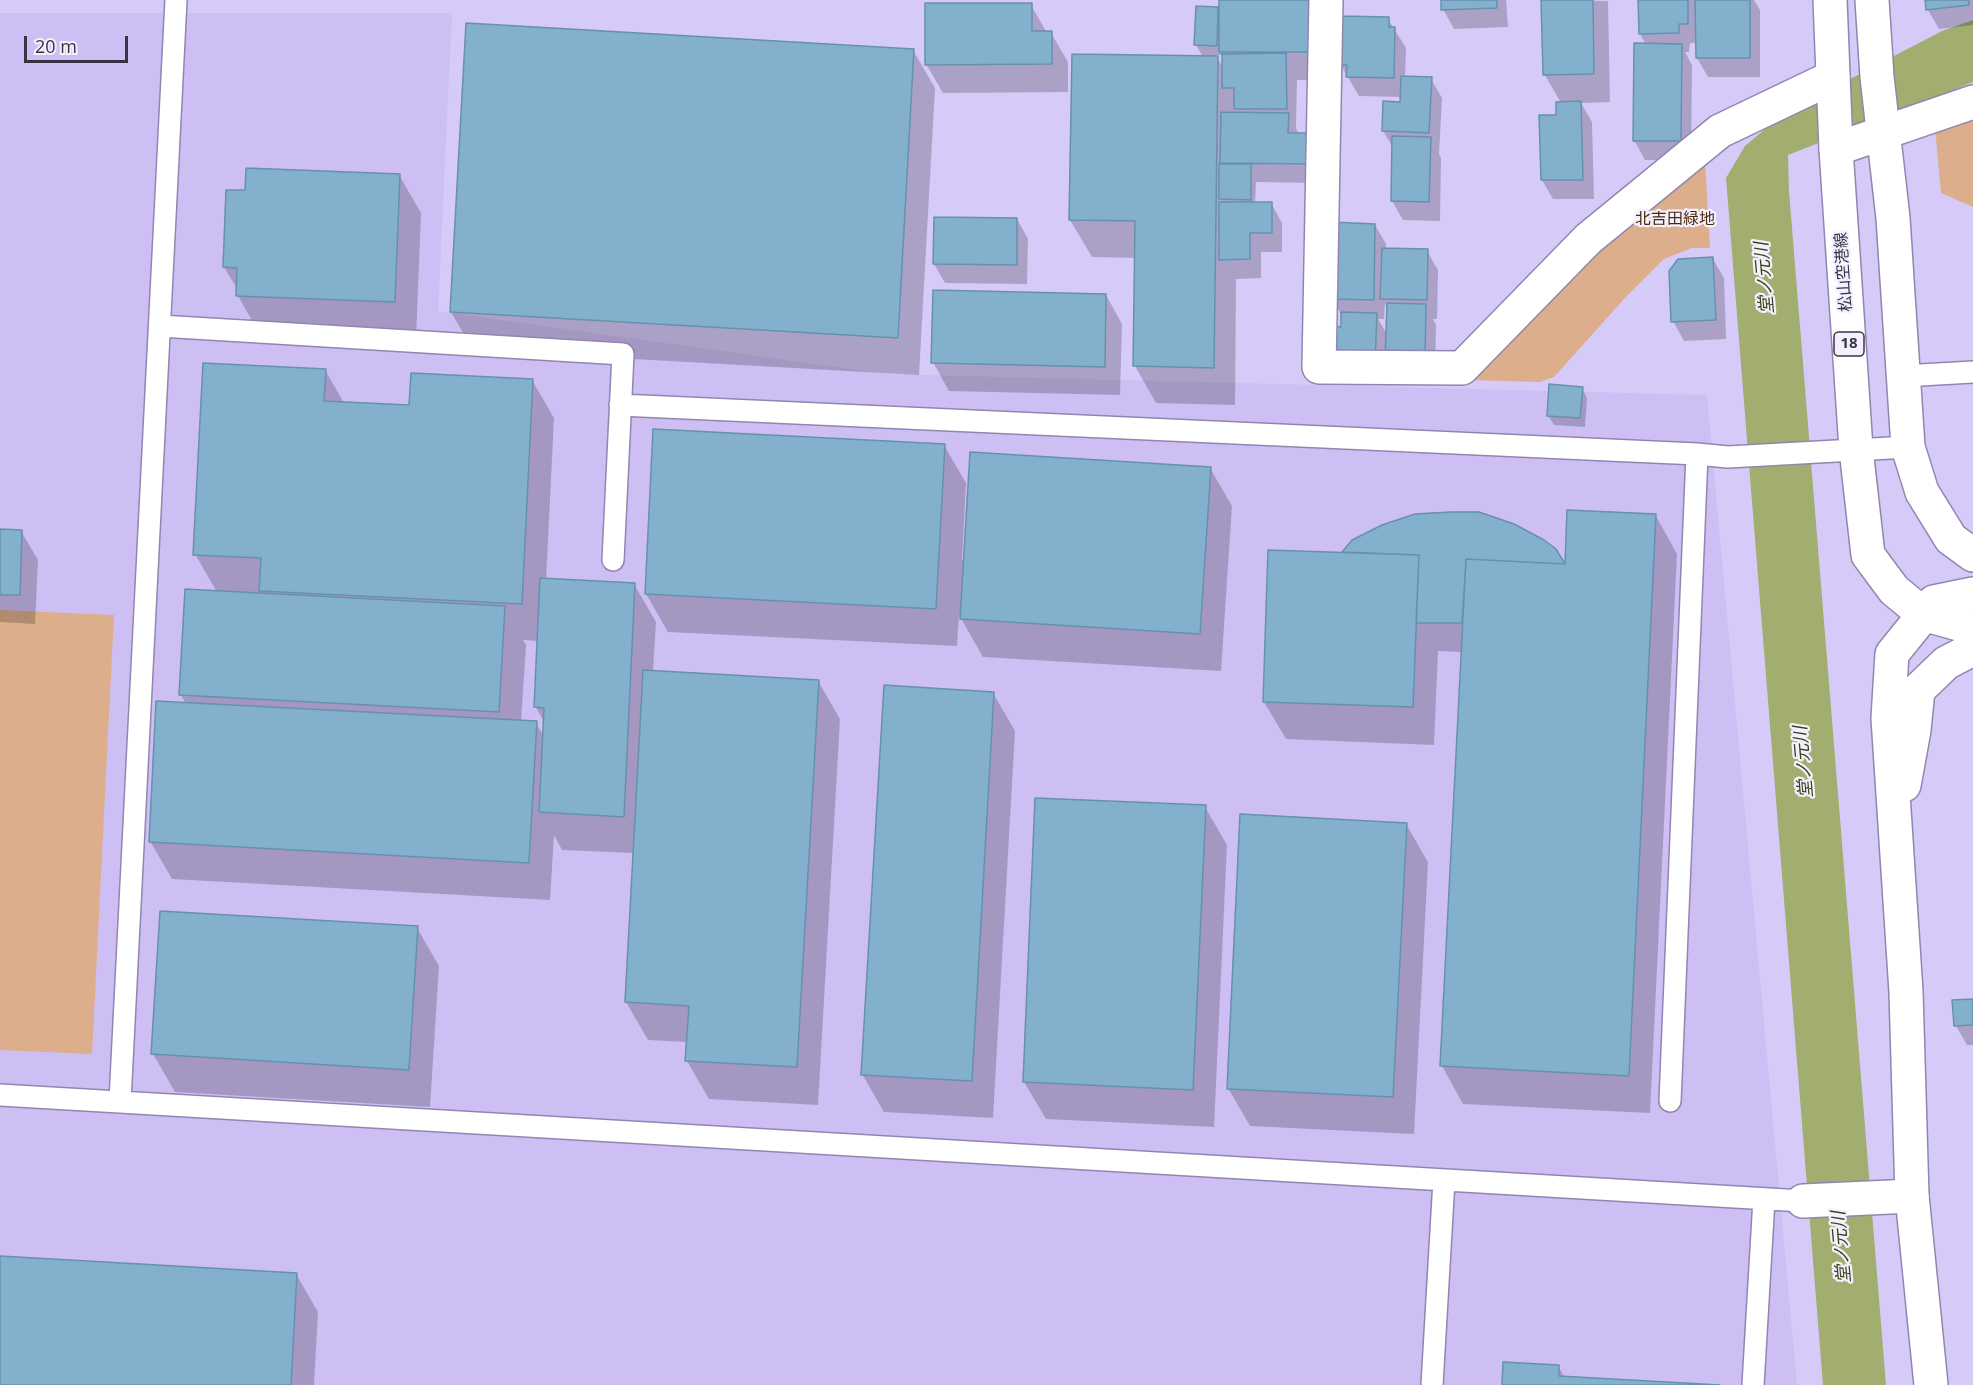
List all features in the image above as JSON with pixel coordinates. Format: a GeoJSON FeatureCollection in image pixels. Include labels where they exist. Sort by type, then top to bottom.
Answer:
{"type":"FeatureCollection","features":[{"type":"Feature","properties":{"kind":"street"},"geometry":{"type":"LineString","coordinates":[[1326,0],[1319,368],[1462,368],[1588,239],[1720,131],[1833,77]]}},
{"type":"Feature","properties":{"kind":"street","name":"松山空港線"},"geometry":{"type":"LineString","coordinates":[[1830,0],[1836,149],[1856,449],[1868,555],[1894,590],[1923,614],[1973,628]]}},
{"type":"Feature","properties":{"kind":"street"},"geometry":{"type":"LineString","coordinates":[[1872,0],[1882,132],[1893,218],[1908,447],[1922,492],[1951,539],[1973,555]]}},
{"type":"Feature","properties":{"kind":"street"},"geometry":{"type":"LineString","coordinates":[[1836,149],[1973,102]]}},
{"type":"Feature","properties":{"kind":"street"},"geometry":{"type":"LineString","coordinates":[[1931,1385],[1912,1196],[1906,992],[1888,718],[1892,654],[1934,602],[1973,594]]}},
{"type":"Feature","properties":{"kind":"street"},"geometry":{"type":"LineString","coordinates":[[1895,834],[1914,730],[1918,690],[1946,663],[1973,649]]}},
{"type":"Feature","properties":{"kind":"street"},"geometry":{"type":"LineString","coordinates":[[1803,1201],[1912,1196]]}},
{"type":"Feature","properties":{"kind":"lane"},"geometry":{"type":"LineString","coordinates":[[120,1101],[176,0]]}},
{"type":"Feature","properties":{"kind":"lane"},"geometry":{"type":"LineString","coordinates":[[160,326],[623,354],[614,560]]}},
{"type":"Feature","properties":{"kind":"lane"},"geometry":{"type":"LineString","coordinates":[[1903,376],[1973,372]]}},
{"type":"Feature","properties":{"kind":"lane"},"geometry":{"type":"LineString","coordinates":[[620,405],[1728,457],[1908,447]]}},
{"type":"Feature","properties":{"kind":"lane"},"geometry":{"type":"LineString","coordinates":[[1670,1101],[1698,454]]}},
{"type":"Feature","properties":{"kind":"lane"},"geometry":{"type":"LineString","coordinates":[[0,1095],[1803,1201]]}},
{"type":"Feature","properties":{"kind":"lane"},"geometry":{"type":"LineString","coordinates":[[1432,1385],[1444,1180]]}},
{"type":"Feature","properties":{"kind":"lane"},"geometry":{"type":"LineString","coordinates":[[1753,1385],[1764,1199]]}},
{"type":"Feature","properties":{"kind":"shaded area"},"geometry":{"type":"Polygon","coordinates":[[[0,13],[452,13],[438,311],[887,374],[1707,395],[1797,1385],[0,1385],[0,13]]]}},
{"type":"Feature","properties":{"kind":"green space"},"geometry":{"type":"Polygon","coordinates":[[[1973,115],[1973,207],[1941,193],[1935,128],[1973,115]]]}},
{"type":"Feature","properties":{"kind":"green space","name":"北吉田緑地"},"geometry":{"type":"Polygon","coordinates":[[[1705,160],[1710,248],[1692,248],[1664,259],[1624,299],[1554,377],[1540,382],[1468,380],[1594,241],[1705,160]]]}},
{"type":"Feature","properties":{"kind":"green space"},"geometry":{"type":"Polygon","coordinates":[[[0,610],[114,615],[92,1054],[0,1050],[0,610]]]}},
{"type":"Feature","properties":{"kind":"water","name":"堂ノ元川"},"geometry":{"type":"Polygon","coordinates":[[[1973,20],[1973,82],[1788,155],[1789,191],[1886,1385],[1823,1385],[1726,178],[1745,146],[1783,114],[1942,31],[1973,20]]]}},
{"type":"Feature","properties":{"kind":"building"},"geometry":{"type":"Polygon","coordinates":[[[1219,0],[1310,0],[1310,52],[1219,52],[1219,0]]]}},
{"type":"Feature","properties":{"kind":"building"},"geometry":{"type":"Polygon","coordinates":[[[1441,0],[1497,0],[1497,8],[1441,10],[1441,0]]]}},
{"type":"Feature","properties":{"kind":"building"},"geometry":{"type":"Polygon","coordinates":[[[1541,0],[1593,0],[1594,74],[1543,75],[1541,0]]]}},
{"type":"Feature","properties":{"kind":"building"},"geometry":{"type":"Polygon","coordinates":[[[1638,0],[1688,0],[1688,24],[1679,24],[1679,33],[1639,34],[1638,0]]]}},
{"type":"Feature","properties":{"kind":"building"},"geometry":{"type":"Polygon","coordinates":[[[1695,0],[1750,0],[1750,58],[1696,58],[1695,0]]]}},
{"type":"Feature","properties":{"kind":"building"},"geometry":{"type":"Polygon","coordinates":[[[1925,0],[1969,0],[1969,5],[1926,10],[1925,0]]]}},
{"type":"Feature","properties":{"kind":"building"},"geometry":{"type":"Polygon","coordinates":[[[925,3],[1032,3],[1032,31],[1052,31],[1052,64],[925,65],[925,3]]]}},
{"type":"Feature","properties":{"kind":"building"},"geometry":{"type":"Polygon","coordinates":[[[1196,6],[1218,7],[1217,46],[1194,45],[1196,6]]]}},
{"type":"Feature","properties":{"kind":"building"},"geometry":{"type":"Polygon","coordinates":[[[1340,16],[1389,17],[1389,27],[1395,27],[1394,78],[1346,77],[1347,65],[1338,65],[1340,16]]]}},
{"type":"Feature","properties":{"kind":"building"},"geometry":{"type":"Polygon","coordinates":[[[466,23],[914,49],[898,338],[450,312],[466,23]]]}},
{"type":"Feature","properties":{"kind":"building"},"geometry":{"type":"Polygon","coordinates":[[[1634,43],[1682,44],[1681,141],[1633,141],[1634,43]]]}},
{"type":"Feature","properties":{"kind":"building"},"geometry":{"type":"Polygon","coordinates":[[[1286,53],[1287,109],[1234,109],[1234,88],[1222,88],[1222,54],[1286,53]]]}},
{"type":"Feature","properties":{"kind":"building"},"geometry":{"type":"Polygon","coordinates":[[[1072,54],[1218,56],[1214,368],[1133,366],[1135,221],[1069,220],[1072,54]]]}},
{"type":"Feature","properties":{"kind":"building"},"geometry":{"type":"Polygon","coordinates":[[[1401,76],[1432,77],[1429,133],[1382,131],[1383,101],[1400,102],[1401,76]]]}},
{"type":"Feature","properties":{"kind":"building"},"geometry":{"type":"Polygon","coordinates":[[[1581,101],[1583,180],[1541,180],[1539,115],[1556,115],[1556,102],[1581,101]]]}},
{"type":"Feature","properties":{"kind":"building"},"geometry":{"type":"Polygon","coordinates":[[[1221,112],[1289,113],[1288,133],[1311,133],[1311,164],[1220,163],[1221,112]]]}},
{"type":"Feature","properties":{"kind":"building"},"geometry":{"type":"Polygon","coordinates":[[[1392,136],[1431,137],[1429,202],[1391,201],[1392,136]]]}},
{"type":"Feature","properties":{"kind":"building"},"geometry":{"type":"Polygon","coordinates":[[[1219,164],[1251,164],[1251,200],[1219,199],[1219,164]]]}},
{"type":"Feature","properties":{"kind":"building"},"geometry":{"type":"Polygon","coordinates":[[[246,168],[400,174],[395,302],[236,296],[237,268],[223,267],[226,190],[245,190],[246,168]]]}},
{"type":"Feature","properties":{"kind":"building"},"geometry":{"type":"Polygon","coordinates":[[[1219,202],[1272,202],[1272,233],[1250,233],[1250,259],[1219,260],[1219,202]]]}},
{"type":"Feature","properties":{"kind":"building"},"geometry":{"type":"Polygon","coordinates":[[[934,217],[1017,218],[1017,265],[933,264],[934,217]]]}},
{"type":"Feature","properties":{"kind":"building"},"geometry":{"type":"Polygon","coordinates":[[[1331,222],[1375,224],[1374,300],[1330,299],[1331,222]]]}},
{"type":"Feature","properties":{"kind":"building"},"geometry":{"type":"Polygon","coordinates":[[[1382,248],[1428,249],[1427,300],[1380,299],[1382,248]]]}},
{"type":"Feature","properties":{"kind":"building"},"geometry":{"type":"Polygon","coordinates":[[[1713,257],[1716,320],[1671,322],[1669,271],[1678,259],[1713,257]]]}},
{"type":"Feature","properties":{"kind":"building"},"geometry":{"type":"Polygon","coordinates":[[[933,290],[1106,294],[1105,367],[931,363],[933,290]]]}},
{"type":"Feature","properties":{"kind":"building"},"geometry":{"type":"Polygon","coordinates":[[[1387,303],[1426,304],[1425,361],[1385,360],[1387,303]]]}},
{"type":"Feature","properties":{"kind":"building"},"geometry":{"type":"Polygon","coordinates":[[[1341,312],[1377,313],[1375,364],[1333,362],[1334,326],[1341,327],[1341,312]]]}},
{"type":"Feature","properties":{"kind":"building"},"geometry":{"type":"Polygon","coordinates":[[[203,363],[326,369],[324,401],[409,405],[411,373],[533,379],[522,604],[259,591],[261,558],[193,555],[203,363]]]}},
{"type":"Feature","properties":{"kind":"building"},"geometry":{"type":"Polygon","coordinates":[[[1549,384],[1583,387],[1580,418],[1547,416],[1549,384]]]}},
{"type":"Feature","properties":{"kind":"building"},"geometry":{"type":"Polygon","coordinates":[[[653,429],[945,444],[936,609],[645,594],[653,429]]]}},
{"type":"Feature","properties":{"kind":"building"},"geometry":{"type":"Polygon","coordinates":[[[970,452],[1211,467],[1200,634],[960,619],[970,452]]]}},
{"type":"Feature","properties":{"kind":"building"},"geometry":{"type":"Polygon","coordinates":[[[1567,510],[1656,514],[1629,1076],[1440,1066],[1466,559],[1565,564],[1567,510]]]}},
{"type":"Feature","properties":{"kind":"building"},"geometry":{"type":"Polygon","coordinates":[[[1479,512],[1514,524],[1556,549],[1565,564],[1466,559],[1462,623],[1416,623],[1419,555],[1342,552],[1352,540],[1382,525],[1415,514],[1479,512]]]}},
{"type":"Feature","properties":{"kind":"building"},"geometry":{"type":"Polygon","coordinates":[[[0,529],[22,530],[20,595],[0,595],[0,529]]]}},
{"type":"Feature","properties":{"kind":"building"},"geometry":{"type":"Polygon","coordinates":[[[1268,550],[1419,555],[1413,707],[1263,702],[1268,550]]]}},
{"type":"Feature","properties":{"kind":"building"},"geometry":{"type":"Polygon","coordinates":[[[540,578],[635,583],[624,817],[539,812],[544,708],[534,707],[540,578]]]}},
{"type":"Feature","properties":{"kind":"building"},"geometry":{"type":"Polygon","coordinates":[[[185,589],[505,606],[499,712],[179,695],[185,589]]]}},
{"type":"Feature","properties":{"kind":"building"},"geometry":{"type":"Polygon","coordinates":[[[643,670],[819,680],[797,1067],[685,1061],[689,1006],[625,1002],[643,670]]]}},
{"type":"Feature","properties":{"kind":"building"},"geometry":{"type":"Polygon","coordinates":[[[884,685],[994,692],[972,1081],[861,1075],[884,685]]]}},
{"type":"Feature","properties":{"kind":"building"},"geometry":{"type":"Polygon","coordinates":[[[156,701],[537,721],[529,863],[149,842],[156,701]]]}},
{"type":"Feature","properties":{"kind":"building"},"geometry":{"type":"Polygon","coordinates":[[[1035,798],[1206,805],[1193,1090],[1023,1082],[1035,798]]]}},
{"type":"Feature","properties":{"kind":"building"},"geometry":{"type":"Polygon","coordinates":[[[1240,814],[1407,823],[1393,1097],[1227,1089],[1240,814]]]}},
{"type":"Feature","properties":{"kind":"building"},"geometry":{"type":"Polygon","coordinates":[[[160,911],[418,926],[409,1070],[151,1054],[160,911]]]}},
{"type":"Feature","properties":{"kind":"building"},"geometry":{"type":"Polygon","coordinates":[[[1973,999],[1973,1025],[1954,1026],[1952,1000],[1973,999]]]}},
{"type":"Feature","properties":{"kind":"building"},"geometry":{"type":"Polygon","coordinates":[[[0,1256],[297,1273],[291,1385],[0,1385],[0,1256]]]}},
{"type":"Feature","properties":{"kind":"building"},"geometry":{"type":"Polygon","coordinates":[[[1503,1362],[1559,1365],[1559,1376],[1720,1385],[1502,1385],[1503,1362]]]}}]}
